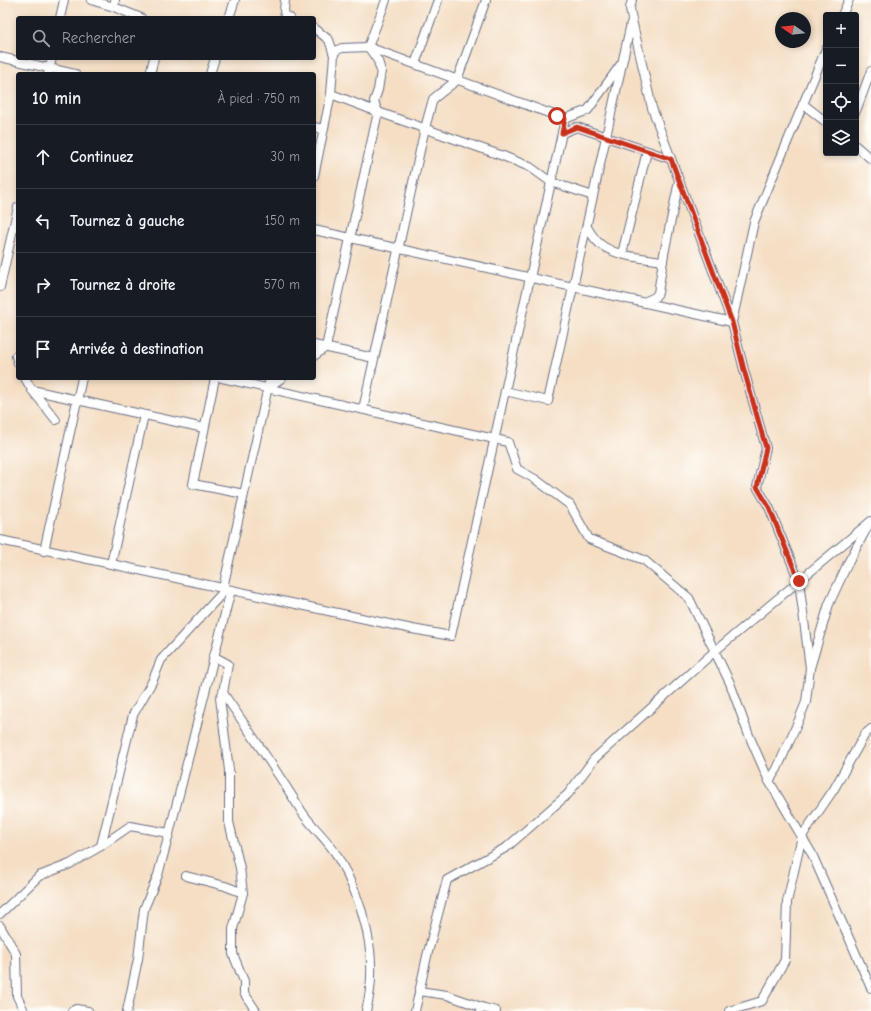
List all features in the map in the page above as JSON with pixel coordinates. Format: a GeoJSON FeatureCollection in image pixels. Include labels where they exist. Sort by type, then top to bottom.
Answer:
{"type":"FeatureCollection","features":[{"type":"Feature","properties":{"kind":"street"},"geometry":{"type":"LineString","coordinates":[[60,16],[64,0]]}},
{"type":"Feature","properties":{"kind":"street"},"geometry":{"type":"LineString","coordinates":[[91,0],[114,3],[137,16]]}},
{"type":"Feature","properties":{"kind":"street"},"geometry":{"type":"LineString","coordinates":[[230,16],[234,0]]}},
{"type":"Feature","properties":{"kind":"street"},"geometry":{"type":"LineString","coordinates":[[285,0],[284,10],[286,16]]}},
{"type":"Feature","properties":{"kind":"street"},"geometry":{"type":"LineString","coordinates":[[415,64],[438,0]]}},
{"type":"Feature","properties":{"kind":"street"},"geometry":{"type":"LineString","coordinates":[[363,409],[425,128],[433,99],[456,80],[486,0]]}},
{"type":"Feature","properties":{"kind":"street"},"geometry":{"type":"LineString","coordinates":[[632,0],[630,8],[632,20],[652,108],[732,322],[766,448],[757,487],[769,507],[799,581],[810,668]]}},
{"type":"Feature","properties":{"kind":"street"},"geometry":{"type":"LineString","coordinates":[[843,12],[849,0]]}},
{"type":"Feature","properties":{"kind":"street"},"geometry":{"type":"LineString","coordinates":[[368,47],[383,1]]}},
{"type":"Feature","properties":{"kind":"street"},"geometry":{"type":"LineString","coordinates":[[505,391],[548,401],[632,20]]}},
{"type":"Feature","properties":{"kind":"street"},"geometry":{"type":"LineString","coordinates":[[316,30],[329,40],[333,52],[331,94],[316,167]]}},
{"type":"Feature","properties":{"kind":"street"},"geometry":{"type":"LineString","coordinates":[[316,354],[326,347],[378,112],[374,101],[382,71],[378,61],[368,47]]}},
{"type":"Feature","properties":{"kind":"street"},"geometry":{"type":"LineString","coordinates":[[333,52],[342,48],[368,47],[565,119],[588,110],[623,60]]}},
{"type":"Feature","properties":{"kind":"street"},"geometry":{"type":"LineString","coordinates":[[732,322],[754,222],[823,56]]}},
{"type":"Feature","properties":{"kind":"street"},"geometry":{"type":"LineString","coordinates":[[0,57],[49,71],[52,60]]}},
{"type":"Feature","properties":{"kind":"street"},"geometry":{"type":"LineString","coordinates":[[150,72],[154,60]]}},
{"type":"Feature","properties":{"kind":"street"},"geometry":{"type":"LineString","coordinates":[[211,72],[214,60]]}},
{"type":"Feature","properties":{"kind":"street"},"geometry":{"type":"LineString","coordinates":[[859,103],[871,71]]}},
{"type":"Feature","properties":{"kind":"street"},"geometry":{"type":"LineString","coordinates":[[331,94],[503,156],[530,167],[551,182],[593,196]]}},
{"type":"Feature","properties":{"kind":"street"},"geometry":{"type":"LineString","coordinates":[[803,104],[823,120]]}},
{"type":"Feature","properties":{"kind":"street"},"geometry":{"type":"LineString","coordinates":[[0,540],[412,629],[451,636],[565,119]]}},
{"type":"Feature","properties":{"kind":"street"},"geometry":{"type":"LineString","coordinates":[[316,127],[324,129]]}},
{"type":"Feature","properties":{"kind":"street"},"geometry":{"type":"LineString","coordinates":[[562,133],[577,127],[671,159]]}},
{"type":"Feature","properties":{"kind":"street"},"geometry":{"type":"LineString","coordinates":[[859,149],[871,159]]}},
{"type":"Feature","properties":{"kind":"street"},"geometry":{"type":"LineString","coordinates":[[622,254],[647,151]]}},
{"type":"Feature","properties":{"kind":"street"},"geometry":{"type":"LineString","coordinates":[[644,302],[654,297],[658,293],[664,262],[664,254],[679,181]]}},
{"type":"Feature","properties":{"kind":"street"},"geometry":{"type":"LineString","coordinates":[[0,287],[16,216]]}},
{"type":"Feature","properties":{"kind":"street"},"geometry":{"type":"LineString","coordinates":[[587,227],[592,236],[601,246],[622,254],[664,262]]}},
{"type":"Feature","properties":{"kind":"street"},"geometry":{"type":"LineString","coordinates":[[316,230],[732,322]]}},
{"type":"Feature","properties":{"kind":"street"},"geometry":{"type":"LineString","coordinates":[[316,345],[374,358]]}},
{"type":"Feature","properties":{"kind":"street"},"geometry":{"type":"LineString","coordinates":[[26,380],[32,390],[56,420]]}},
{"type":"Feature","properties":{"kind":"street"},"geometry":{"type":"LineString","coordinates":[[44,550],[82,380]]}},
{"type":"Feature","properties":{"kind":"street"},"geometry":{"type":"LineString","coordinates":[[215,380],[193,484],[244,494]]}},
{"type":"Feature","properties":{"kind":"street"},"geometry":{"type":"LineString","coordinates":[[231,380],[508,442],[517,469],[535,479],[570,505],[589,539],[644,560],[689,598],[730,683],[748,733],[769,782],[812,854],[871,988]]}},
{"type":"Feature","properties":{"kind":"street"},"geometry":{"type":"LineString","coordinates":[[128,1011],[138,959],[144,909],[158,875],[213,656],[244,494],[269,380]]}},
{"type":"Feature","properties":{"kind":"street"},"geometry":{"type":"LineString","coordinates":[[267,388],[279,380]]}},
{"type":"Feature","properties":{"kind":"street"},"geometry":{"type":"LineString","coordinates":[[32,390],[204,428]]}},
{"type":"Feature","properties":{"kind":"street"},"geometry":{"type":"LineString","coordinates":[[111,564],[144,415]]}},
{"type":"Feature","properties":{"kind":"street"},"geometry":{"type":"LineString","coordinates":[[415,1011],[447,880],[507,847],[568,794],[594,759],[715,651],[871,520]]}},
{"type":"Feature","properties":{"kind":"street"},"geometry":{"type":"LineString","coordinates":[[769,782],[786,749],[806,702],[810,668],[829,604],[848,563],[871,520]]}},
{"type":"Feature","properties":{"kind":"street"},"geometry":{"type":"LineString","coordinates":[[101,846],[133,715],[152,682],[162,660],[227,589]]}},
{"type":"Feature","properties":{"kind":"street"},"geometry":{"type":"LineString","coordinates":[[213,656],[228,664],[223,693],[220,698],[229,770],[229,822],[240,868],[243,893],[233,929],[233,954],[244,981],[244,993],[256,1011]]}},
{"type":"Feature","properties":{"kind":"street"},"geometry":{"type":"LineString","coordinates":[[223,693],[304,813],[336,854],[358,898],[371,946],[370,995],[366,1011]]}},
{"type":"Feature","properties":{"kind":"street"},"geometry":{"type":"LineString","coordinates":[[729,1011],[762,1001],[785,960],[787,902],[802,836],[834,789],[865,734],[871,729]]}},
{"type":"Feature","properties":{"kind":"street"},"geometry":{"type":"LineString","coordinates":[[0,914],[39,876],[70,864],[101,846],[130,826],[169,832]]}},
{"type":"Feature","properties":{"kind":"street"},"geometry":{"type":"LineString","coordinates":[[186,876],[225,886],[243,893]]}},
{"type":"Feature","properties":{"kind":"street"},"geometry":{"type":"LineString","coordinates":[[0,926],[16,954],[17,996],[24,1011]]}},
{"type":"Feature","properties":{"kind":"street"},"geometry":{"type":"LineString","coordinates":[[419,991],[448,995],[481,1009],[496,1011]]}},
{"type":"Feature","properties":{"kind":"street"},"geometry":{"type":"LineString","coordinates":[[72,1011],[76,1009],[88,1011]]}},
{"type":"Feature","properties":{"kind":"route"},"geometry":{"type":"LineString","coordinates":[[557,116],[565,119],[562,133],[572,128],[582,128],[671,159],[732,322],[766,448],[757,487],[769,507],[799,581]]}}]}
